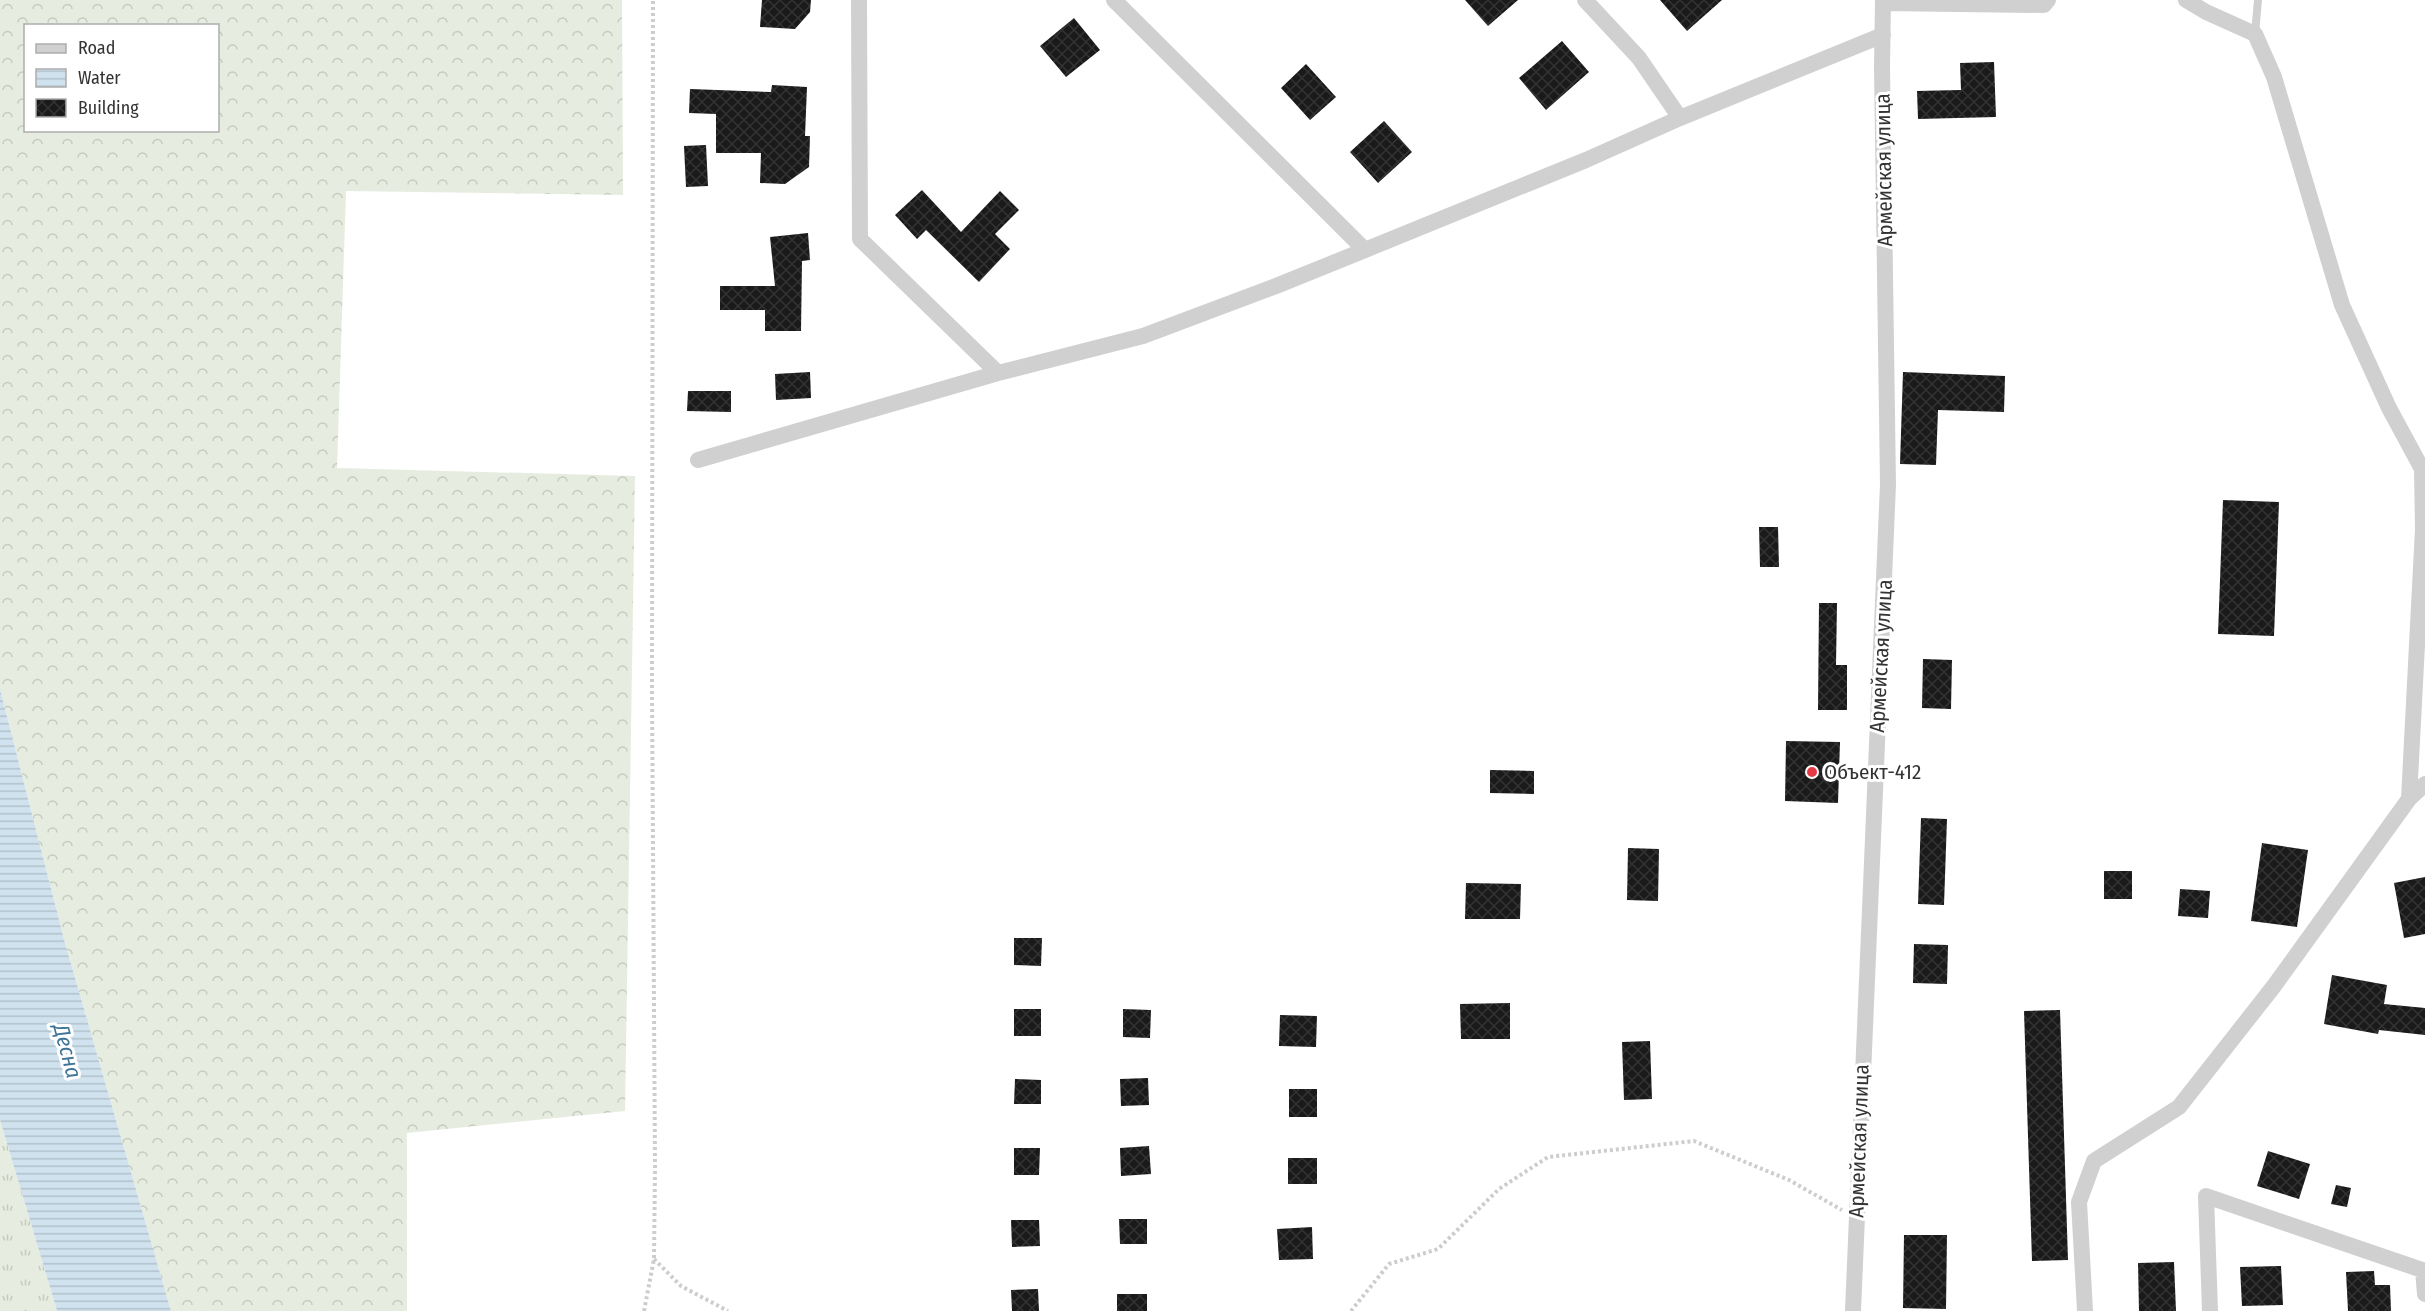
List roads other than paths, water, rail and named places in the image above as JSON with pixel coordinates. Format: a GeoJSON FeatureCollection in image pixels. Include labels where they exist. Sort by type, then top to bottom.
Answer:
{"type":"FeatureCollection","features":[{"type":"Feature","properties":{"kind":"street"},"geometry":{"type":"LineString","coordinates":[[859,0],[860,238],[998,374]]}},
{"type":"Feature","properties":{"kind":"street"},"geometry":{"type":"LineString","coordinates":[[1114,0],[1365,250]]}},
{"type":"Feature","properties":{"kind":"street"},"geometry":{"type":"LineString","coordinates":[[1585,0],[1639,58],[1680,118]]}},
{"type":"Feature","properties":{"kind":"street"},"geometry":{"type":"LineString","coordinates":[[1883,1],[2044,5],[2048,0]]}},
{"type":"Feature","properties":{"kind":"street"},"geometry":{"type":"LineString","coordinates":[[2186,0],[2206,12],[2255,34],[2274,77],[2342,305],[2389,408],[2422,469],[2421,565],[2409,799]]}},
{"type":"Feature","properties":{"kind":"street","name":"Армейская улица"},"geometry":{"type":"LineString","coordinates":[[1853,1311],[1888,484],[1883,1]]}},
{"type":"Feature","properties":{"kind":"street"},"geometry":{"type":"LineString","coordinates":[[698,460],[998,374],[1143,336],[1365,250],[1883,35]]}},
{"type":"Feature","properties":{"kind":"street"},"geometry":{"type":"LineString","coordinates":[[2085,1311],[2079,1202],[2094,1161],[2179,1107],[2274,986],[2409,799],[2425,784]]}},
{"type":"Feature","properties":{"kind":"street"},"geometry":{"type":"LineString","coordinates":[[2210,1311],[2206,1196],[2424,1271],[2425,1294]]}},
{"type":"Feature","properties":{"kind":"lane"},"geometry":{"type":"LineString","coordinates":[[2255,34],[2258,0]]}},
{"type":"Feature","properties":{"kind":"water","name":"Десна"},"geometry":{"type":"Polygon","coordinates":[[[0,689],[65,943],[171,1311],[57,1311],[0,1120],[0,689]]]}},
{"type":"Feature","properties":{"kind":"place","name":"Объект-412"},"geometry":{"type":"Point","coordinates":[1812,772]}}]}
